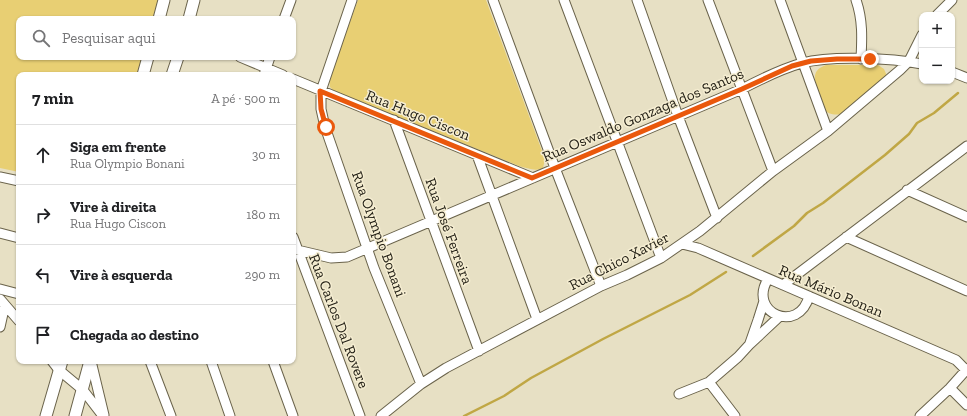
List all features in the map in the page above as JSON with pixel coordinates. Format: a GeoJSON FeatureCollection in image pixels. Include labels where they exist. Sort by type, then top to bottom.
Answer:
{"type":"FeatureCollection","features":[{"type":"Feature","properties":{"kind":"street"},"geometry":{"type":"LineString","coordinates":[[159,16],[164,0]]}},
{"type":"Feature","properties":{"kind":"street"},"geometry":{"type":"LineString","coordinates":[[190,16],[194,0]]}},
{"type":"Feature","properties":{"kind":"street"},"geometry":{"type":"LineString","coordinates":[[285,16],[290,0]]}},
{"type":"Feature","properties":{"kind":"street"},"geometry":{"type":"LineString","coordinates":[[320,91],[352,0]]}},
{"type":"Feature","properties":{"kind":"street"},"geometry":{"type":"LineString","coordinates":[[493,0],[555,168],[601,286]]}},
{"type":"Feature","properties":{"kind":"street"},"geometry":{"type":"LineString","coordinates":[[564,0],[661,258]]}},
{"type":"Feature","properties":{"kind":"street"},"geometry":{"type":"LineString","coordinates":[[637,0],[678,116],[717,218]]}},
{"type":"Feature","properties":{"kind":"street"},"geometry":{"type":"LineString","coordinates":[[708,0],[773,171]]}},
{"type":"Feature","properties":{"kind":"street"},"geometry":{"type":"LineString","coordinates":[[780,0],[804,62],[828,131]]}},
{"type":"Feature","properties":{"kind":"street"},"geometry":{"type":"LineString","coordinates":[[856,0],[862,27],[861,59]]}},
{"type":"Feature","properties":{"kind":"street"},"geometry":{"type":"LineString","coordinates":[[938,0],[939,12]]}},
{"type":"Feature","properties":{"kind":"street"},"geometry":{"type":"LineString","coordinates":[[939,12],[952,0]]}},
{"type":"Feature","properties":{"kind":"street"},"geometry":{"type":"LineString","coordinates":[[909,61],[919,41]]}},
{"type":"Feature","properties":{"kind":"street","name":"Rua Oswaldo Gonzaga dos Santos"},"geometry":{"type":"LineString","coordinates":[[296,249],[331,258],[347,257],[742,89],[777,72],[804,62],[837,59],[861,59],[909,61],[919,63]]}},
{"type":"Feature","properties":{"kind":"street"},"geometry":{"type":"LineString","coordinates":[[144,72],[147,60]]}},
{"type":"Feature","properties":{"kind":"street"},"geometry":{"type":"LineString","coordinates":[[173,72],[177,60]]}},
{"type":"Feature","properties":{"kind":"street"},"geometry":{"type":"LineString","coordinates":[[245,60],[265,71],[269,60]]}},
{"type":"Feature","properties":{"kind":"street","name":"Rua Chico Xavier"},"geometry":{"type":"LineString","coordinates":[[381,416],[421,384],[446,368],[601,286],[627,276],[661,258],[682,244],[717,218],[773,171],[828,131],[909,61]]}},
{"type":"Feature","properties":{"kind":"street"},"geometry":{"type":"LineString","coordinates":[[955,73],[967,78]]}},
{"type":"Feature","properties":{"kind":"street","name":"Rua Hugo Ciscon"},"geometry":{"type":"LineString","coordinates":[[296,80],[532,178]]}},
{"type":"Feature","properties":{"kind":"street","name":"Rua Olympio Bonani"},"geometry":{"type":"LineString","coordinates":[[320,91],[321,109],[326,127],[374,268],[421,384]]}},
{"type":"Feature","properties":{"kind":"street","name":"Rua José Ferreira"},"geometry":{"type":"LineString","coordinates":[[394,120],[430,222],[479,351]]}},
{"type":"Feature","properties":{"kind":"street"},"geometry":{"type":"LineString","coordinates":[[783,285],[967,146]]}},
{"type":"Feature","properties":{"kind":"street"},"geometry":{"type":"LineString","coordinates":[[477,155],[538,320]]}},
{"type":"Feature","properties":{"kind":"street"},"geometry":{"type":"LineString","coordinates":[[0,177],[16,180]]}},
{"type":"Feature","properties":{"kind":"street"},"geometry":{"type":"LineString","coordinates":[[907,190],[967,217]]}},
{"type":"Feature","properties":{"kind":"street"},"geometry":{"type":"LineString","coordinates":[[0,233],[16,237]]}},
{"type":"Feature","properties":{"kind":"street"},"geometry":{"type":"LineString","coordinates":[[846,237],[967,292]]}},
{"type":"Feature","properties":{"kind":"street","name":"Rua Mário Bonan"},"geometry":{"type":"LineString","coordinates":[[682,244],[698,248],[956,360],[966,369]]}},
{"type":"Feature","properties":{"kind":"street","name":"Rua Carlos Dal Rovere"},"geometry":{"type":"LineString","coordinates":[[296,252],[360,416]]}},
{"type":"Feature","properties":{"kind":"street"},"geometry":{"type":"LineString","coordinates":[[768,278],[762,293],[767,308],[773,313],[788,317],[796,315],[807,304],[809,296]]}},
{"type":"Feature","properties":{"kind":"street"},"geometry":{"type":"LineString","coordinates":[[0,289],[16,293]]}},
{"type":"Feature","properties":{"kind":"street"},"geometry":{"type":"LineString","coordinates":[[0,298],[4,309],[16,319]]}},
{"type":"Feature","properties":{"kind":"street"},"geometry":{"type":"LineString","coordinates":[[749,344],[764,301]]}},
{"type":"Feature","properties":{"kind":"street"},"geometry":{"type":"LineString","coordinates":[[0,327],[4,309]]}},
{"type":"Feature","properties":{"kind":"street"},"geometry":{"type":"LineString","coordinates":[[679,394],[710,382],[780,316]]}},
{"type":"Feature","properties":{"kind":"street"},"geometry":{"type":"LineString","coordinates":[[75,416],[90,364]]}},
{"type":"Feature","properties":{"kind":"street"},"geometry":{"type":"LineString","coordinates":[[92,364],[104,416]]}},
{"type":"Feature","properties":{"kind":"street"},"geometry":{"type":"LineString","coordinates":[[151,364],[171,416]]}},
{"type":"Feature","properties":{"kind":"street"},"geometry":{"type":"LineString","coordinates":[[212,364],[230,416]]}},
{"type":"Feature","properties":{"kind":"street"},"geometry":{"type":"LineString","coordinates":[[274,364],[293,416]]}},
{"type":"Feature","properties":{"kind":"street"},"geometry":{"type":"LineString","coordinates":[[60,365],[104,416]]}},
{"type":"Feature","properties":{"kind":"street"},"geometry":{"type":"LineString","coordinates":[[46,416],[60,365]]}},
{"type":"Feature","properties":{"kind":"street"},"geometry":{"type":"LineString","coordinates":[[920,416],[950,388],[966,369]]}},
{"type":"Feature","properties":{"kind":"street"},"geometry":{"type":"LineString","coordinates":[[710,382],[735,416]]}},
{"type":"Feature","properties":{"kind":"street"},"geometry":{"type":"LineString","coordinates":[[950,388],[967,405]]}},
{"type":"Feature","properties":{"kind":"shaded area"},"geometry":{"type":"Polygon","coordinates":[[[0,0],[161,0],[156,16],[16,16],[16,60],[142,60],[139,72],[16,72],[16,171],[0,168],[0,0]]]}},
{"type":"Feature","properties":{"kind":"shaded area"},"geometry":{"type":"Polygon","coordinates":[[[358,0],[486,0],[545,159],[543,168],[534,170],[519,166],[334,91],[330,87],[329,79],[358,0]]]}},
{"type":"Feature","properties":{"kind":"shaded area"},"geometry":{"type":"Polygon","coordinates":[[[826,65],[878,65],[884,69],[887,76],[843,114],[837,115],[827,112],[824,108],[815,79],[817,71],[826,65]]]}},
{"type":"Feature","properties":{"kind":"waterway"},"geometry":{"type":"LineString","coordinates":[[753,256],[794,226],[807,213],[823,203],[885,155],[909,134],[917,123],[934,113],[958,93]]}},
{"type":"Feature","properties":{"kind":"waterway"},"geometry":{"type":"LineString","coordinates":[[464,416],[504,396],[531,378],[603,339],[690,295],[726,272]]}},
{"type":"Feature","properties":{"kind":"route"},"geometry":{"type":"LineString","coordinates":[[326,127],[321,109],[320,91],[394,120],[532,178],[742,89],[792,66],[811,61],[870,59]]}}]}
